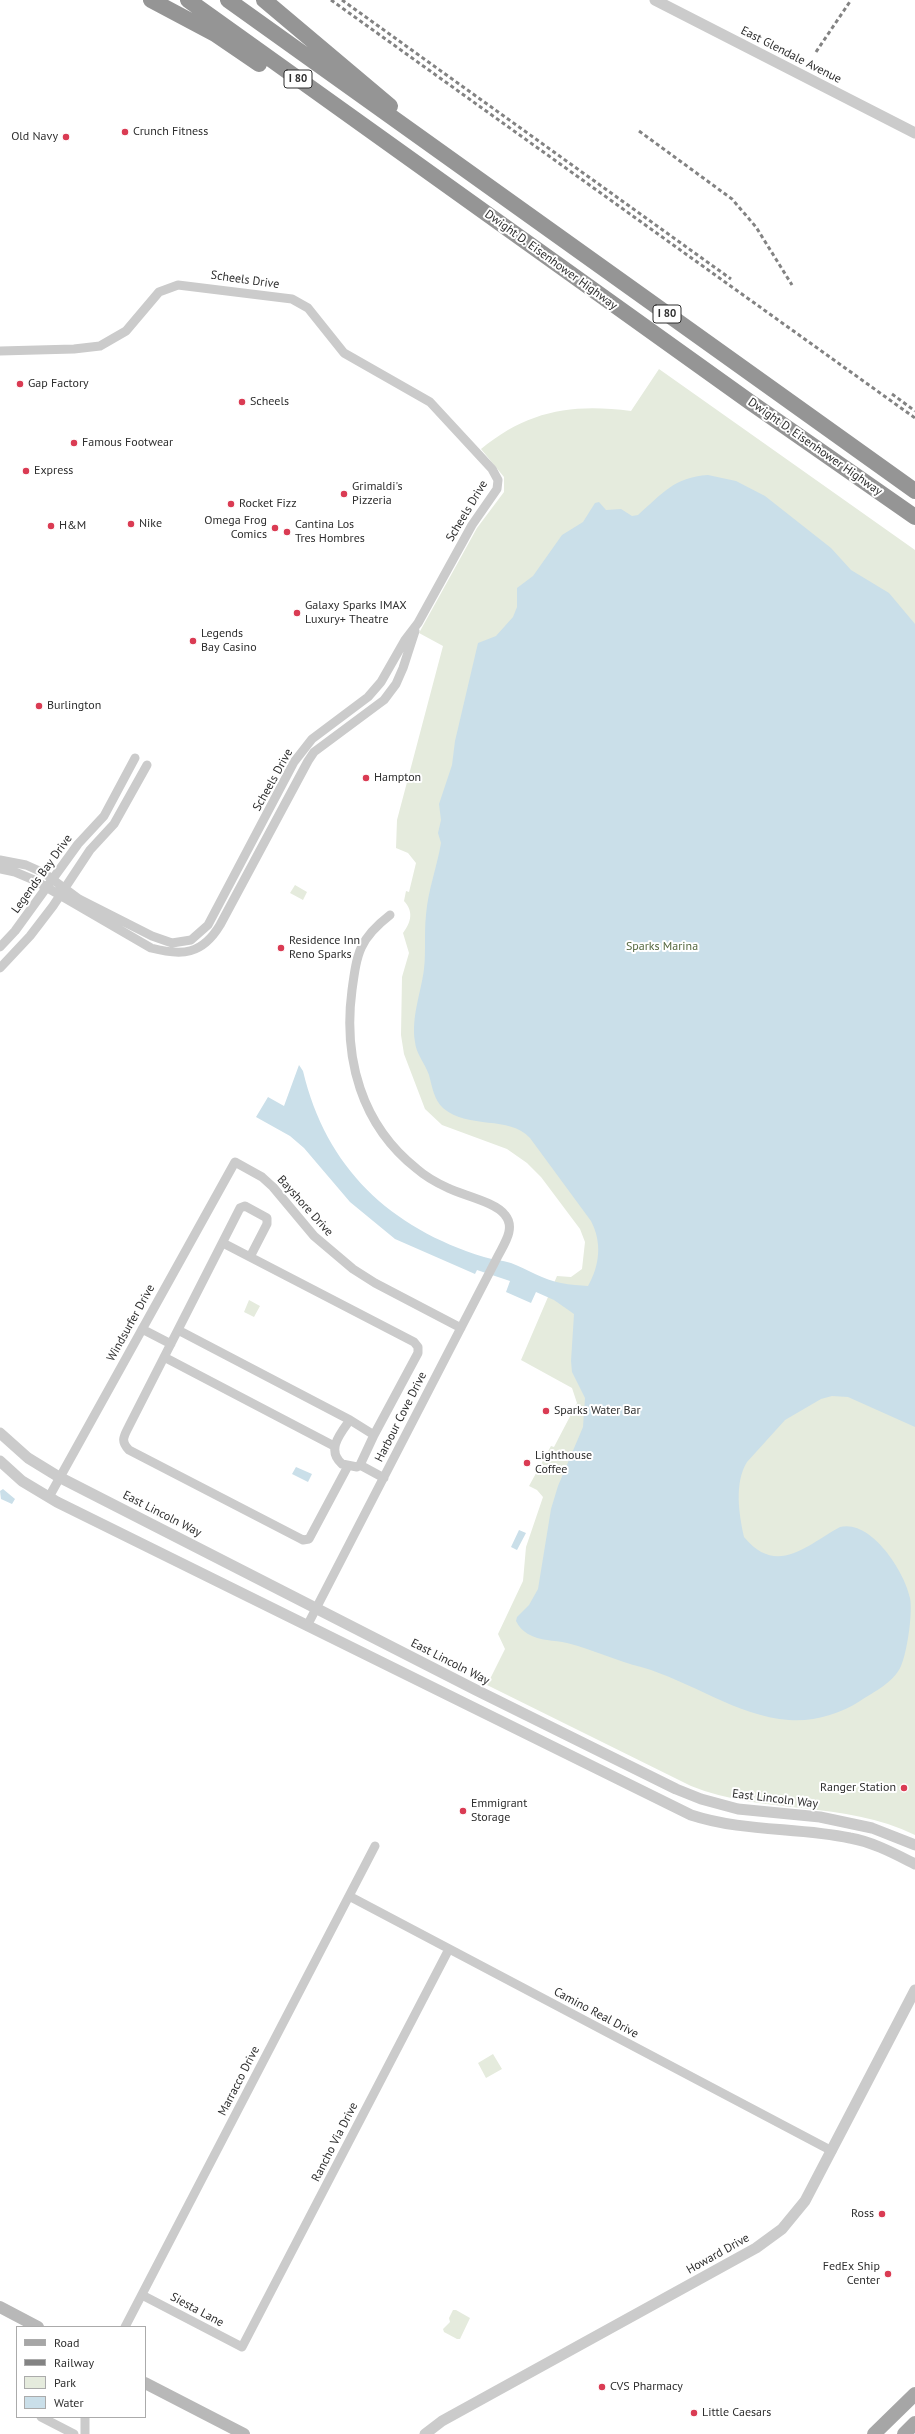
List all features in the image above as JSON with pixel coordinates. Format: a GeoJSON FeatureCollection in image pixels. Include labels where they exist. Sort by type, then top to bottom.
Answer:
{"type":"FeatureCollection","features":[{"type":"Feature","properties":{"kind":"highway"},"geometry":{"type":"LineString","coordinates":[[151,0],[215,34],[345,126],[408,158]]}},
{"type":"Feature","properties":{"kind":"highway","name":"Dwight D. Eisenhower Highway"},"geometry":{"type":"LineString","coordinates":[[188,0],[408,158],[915,517]]}},
{"type":"Feature","properties":{"kind":"highway","name":"Dwight D. Eisenhower Highway"},"geometry":{"type":"LineString","coordinates":[[228,0],[915,491]]}},
{"type":"Feature","properties":{"kind":"highway"},"geometry":{"type":"LineString","coordinates":[[264,0],[382,98],[418,136]]}},
{"type":"Feature","properties":{"kind":"main road"},"geometry":{"type":"LineString","coordinates":[[0,2307],[36,2326]]}},
{"type":"Feature","properties":{"kind":"main road"},"geometry":{"type":"LineString","coordinates":[[146,2384],[244,2434]]}},
{"type":"Feature","properties":{"kind":"main road"},"geometry":{"type":"LineString","coordinates":[[874,2434],[915,2394]]}},
{"type":"Feature","properties":{"kind":"main road"},"geometry":{"type":"LineString","coordinates":[[904,2434],[915,2423]]}},
{"type":"Feature","properties":{"kind":"street","name":"East Glendale Avenue"},"geometry":{"type":"LineString","coordinates":[[655,0],[915,133]]}},
{"type":"Feature","properties":{"kind":"street","name":"Scheels Drive"},"geometry":{"type":"LineString","coordinates":[[0,351],[74,349],[100,346],[126,331],[159,292],[178,285],[280,297],[303,304],[344,353],[430,402],[496,474],[497,489],[469,530],[418,623],[405,640],[375,690],[312,739],[301,752],[208,925],[191,940],[172,943],[152,936],[79,899],[65,889]]}},
{"type":"Feature","properties":{"kind":"street"},"geometry":{"type":"LineString","coordinates":[[0,860],[26,865],[53,878],[65,889],[151,948],[168,953],[188,953],[205,944],[214,934],[314,752],[384,700],[403,668],[418,623]]}},
{"type":"Feature","properties":{"kind":"street"},"geometry":{"type":"LineString","coordinates":[[270,833],[269,821],[302,760],[301,752]]}},
{"type":"Feature","properties":{"kind":"street","name":"Legends Bay Drive"},"geometry":{"type":"LineString","coordinates":[[0,947],[15,931],[78,844],[104,816],[135,758]]}},
{"type":"Feature","properties":{"kind":"street","name":"Legends Bay Drive"},"geometry":{"type":"LineString","coordinates":[[0,968],[54,906],[90,850],[114,824],[147,765]]}},
{"type":"Feature","properties":{"kind":"street"},"geometry":{"type":"LineString","coordinates":[[237,893],[236,884],[260,840],[260,828]]}},
{"type":"Feature","properties":{"kind":"street"},"geometry":{"type":"LineString","coordinates":[[0,869],[15,872],[47,888],[65,889]]}},
{"type":"Feature","properties":{"kind":"street","name":"Harbour Cove Drive"},"geometry":{"type":"LineString","coordinates":[[307,1626],[509,1232],[507,1218],[498,1209],[449,1189],[417,1170],[382,1133],[363,1099],[354,1072],[350,1037],[353,986],[358,956],[364,939],[374,928],[390,915]]}},
{"type":"Feature","properties":{"kind":"street","name":"Bayshore Drive"},"geometry":{"type":"LineString","coordinates":[[235,1162],[268,1182],[314,1236],[354,1269],[375,1283],[461,1328]]}},
{"type":"Feature","properties":{"kind":"street","name":"Windsurfer Drive"},"geometry":{"type":"LineString","coordinates":[[49,1497],[235,1162]]}},
{"type":"Feature","properties":{"kind":"street"},"geometry":{"type":"LineString","coordinates":[[250,1256],[267,1224],[267,1218],[245,1206],[240,1208],[178,1330],[123,1439],[124,1445],[129,1450],[303,1540],[309,1539],[348,1466]]}},
{"type":"Feature","properties":{"kind":"street"},"geometry":{"type":"LineString","coordinates":[[223,1243],[372,1319],[414,1342],[418,1347],[418,1353],[374,1435],[360,1465]]}},
{"type":"Feature","properties":{"kind":"street"},"geometry":{"type":"LineString","coordinates":[[142,1329],[171,1344]]}},
{"type":"Feature","properties":{"kind":"street"},"geometry":{"type":"LineString","coordinates":[[178,1330],[350,1420],[374,1435]]}},
{"type":"Feature","properties":{"kind":"street"},"geometry":{"type":"LineString","coordinates":[[164,1358],[334,1446]]}},
{"type":"Feature","properties":{"kind":"street"},"geometry":{"type":"LineString","coordinates":[[350,1420],[334,1446],[337,1460],[348,1466],[360,1465],[384,1478]]}},
{"type":"Feature","properties":{"kind":"street","name":"East Lincoln Way"},"geometry":{"type":"LineString","coordinates":[[0,1433],[28,1458],[59,1477],[317,1607],[476,1690],[701,1799],[738,1809],[849,1823],[891,1834],[915,1845]]}},
{"type":"Feature","properties":{"kind":"street"},"geometry":{"type":"LineString","coordinates":[[0,1461],[22,1481],[49,1497],[691,1815],[736,1827],[852,1838],[874,1845],[915,1864]]}},
{"type":"Feature","properties":{"kind":"street","name":"Marracco Drive"},"geometry":{"type":"LineString","coordinates":[[126,2326],[375,1846]]}},
{"type":"Feature","properties":{"kind":"street","name":"Camino Real Drive"},"geometry":{"type":"LineString","coordinates":[[349,1896],[832,2151]]}},
{"type":"Feature","properties":{"kind":"street","name":"Rancho Via Drive"},"geometry":{"type":"LineString","coordinates":[[242,2347],[449,1949]]}},
{"type":"Feature","properties":{"kind":"street","name":"Howard Drive"},"geometry":{"type":"LineString","coordinates":[[425,2434],[442,2421],[766,2242],[782,2229],[805,2201],[915,1990]]}},
{"type":"Feature","properties":{"kind":"street","name":"Siesta Lane"},"geometry":{"type":"LineString","coordinates":[[142,2295],[242,2347]]}},
{"type":"Feature","properties":{"kind":"street"},"geometry":{"type":"LineString","coordinates":[[43,2418],[74,2434]]}},
{"type":"Feature","properties":{"kind":"street"},"geometry":{"type":"LineString","coordinates":[[84,2434],[85,2418]]}},
{"type":"Feature","properties":{"kind":"green space","name":"Sparks Marina"},"geometry":{"type":"Polygon","coordinates":[[[659,369],[915,550],[915,1835],[888,1824],[860,1817],[746,1801],[718,1795],[691,1786],[487,1685],[505,1649],[498,1634],[523,1581],[526,1547],[543,1497],[537,1490],[529,1486],[551,1446],[554,1447],[577,1403],[572,1388],[521,1360],[557,1276],[571,1277],[582,1269],[585,1242],[580,1229],[541,1177],[527,1163],[507,1149],[442,1125],[425,1109],[404,1054],[401,1035],[402,977],[409,953],[403,933],[408,925],[410,913],[404,901],[406,891],[409,892],[416,863],[408,853],[396,848],[397,820],[443,646],[419,633],[477,528],[504,492],[504,477],[481,449],[498,436],[516,426],[533,418],[551,413],[570,409],[589,408],[631,411],[659,369]]]}},
{"type":"Feature","properties":{"kind":"green space"},"geometry":{"type":"Polygon","coordinates":[[[295,885],[307,892],[303,900],[290,893],[295,885]]]}},
{"type":"Feature","properties":{"kind":"green space"},"geometry":{"type":"Polygon","coordinates":[[[249,1300],[260,1306],[254,1317],[244,1312],[249,1300]]]}},
{"type":"Feature","properties":{"kind":"green space"},"geometry":{"type":"Polygon","coordinates":[[[493,2054],[502,2069],[486,2078],[478,2063],[493,2054]]]}},
{"type":"Feature","properties":{"kind":"green space"},"geometry":{"type":"Polygon","coordinates":[[[453,2310],[456,2310],[470,2318],[460,2339],[457,2339],[444,2332],[443,2329],[450,2322],[449,2318],[453,2310]]]}},
{"type":"Feature","properties":{"kind":"water","name":"Sparks Marina"},"geometry":{"type":"Polygon","coordinates":[[[708,475],[736,481],[765,496],[831,548],[851,570],[889,593],[915,624],[915,1427],[848,1397],[832,1396],[821,1399],[785,1420],[747,1462],[740,1479],[739,1489],[739,1509],[744,1537],[756,1549],[768,1555],[780,1556],[792,1554],[804,1549],[840,1527],[852,1527],[863,1531],[874,1539],[894,1562],[907,1587],[911,1605],[910,1623],[901,1666],[889,1682],[844,1710],[807,1720],[789,1720],[751,1712],[660,1673],[562,1642],[537,1638],[521,1629],[516,1621],[517,1617],[529,1605],[538,1589],[551,1509],[558,1486],[583,1427],[585,1398],[572,1372],[571,1361],[574,1314],[554,1300],[536,1292],[531,1303],[506,1292],[510,1281],[477,1270],[475,1274],[395,1239],[350,1202],[304,1148],[290,1136],[256,1117],[268,1097],[284,1106],[299,1065],[303,1071],[314,1106],[328,1137],[346,1165],[367,1190],[391,1211],[419,1229],[450,1245],[484,1257],[511,1263],[555,1282],[588,1286],[595,1270],[598,1254],[597,1237],[591,1221],[530,1138],[521,1131],[500,1124],[465,1119],[453,1115],[440,1105],[435,1097],[429,1075],[416,1046],[414,1023],[424,969],[425,922],[427,906],[441,843],[438,833],[441,820],[439,804],[452,765],[455,741],[478,643],[496,636],[513,617],[517,607],[517,588],[533,576],[562,535],[583,522],[595,503],[599,502],[606,510],[621,509],[632,516],[638,515],[669,488],[677,483],[696,476],[708,475]]]}},
{"type":"Feature","properties":{"kind":"water"},"geometry":{"type":"Polygon","coordinates":[[[296,1467],[312,1474],[308,1482],[292,1474],[296,1467]]]}},
{"type":"Feature","properties":{"kind":"water"},"geometry":{"type":"Polygon","coordinates":[[[3,1489],[15,1499],[12,1504],[1,1499],[0,1491],[3,1489]]]}},
{"type":"Feature","properties":{"kind":"water"},"geometry":{"type":"Polygon","coordinates":[[[519,1530],[526,1533],[517,1550],[511,1547],[519,1530]]]}},
{"type":"Feature","properties":{"kind":"railway"},"geometry":{"type":"LineString","coordinates":[[331,0],[915,418]]}},
{"type":"Feature","properties":{"kind":"railway"},"geometry":{"type":"LineString","coordinates":[[342,0],[731,279]]}},
{"type":"Feature","properties":{"kind":"railway"},"geometry":{"type":"LineString","coordinates":[[816,52],[851,0]]}},
{"type":"Feature","properties":{"kind":"railway"},"geometry":{"type":"LineString","coordinates":[[639,131],[732,199],[756,227],[792,285]]}},
{"type":"Feature","properties":{"kind":"railway"},"geometry":{"type":"LineString","coordinates":[[892,394],[915,411]]}},
{"type":"Feature","properties":{"kind":"place","name":"Crunch Fitness"},"geometry":{"type":"Point","coordinates":[125,132]}},
{"type":"Feature","properties":{"kind":"place","name":"Old Navy"},"geometry":{"type":"Point","coordinates":[66,137]}},
{"type":"Feature","properties":{"kind":"place","name":"Gap Factory"},"geometry":{"type":"Point","coordinates":[20,384]}},
{"type":"Feature","properties":{"kind":"place","name":"Scheels"},"geometry":{"type":"Point","coordinates":[242,402]}},
{"type":"Feature","properties":{"kind":"place","name":"Famous Footwear"},"geometry":{"type":"Point","coordinates":[74,443]}},
{"type":"Feature","properties":{"kind":"place","name":"Express"},"geometry":{"type":"Point","coordinates":[26,471]}},
{"type":"Feature","properties":{"kind":"place","name":"Grimaldi's Pizzeria"},"geometry":{"type":"Point","coordinates":[344,494]}},
{"type":"Feature","properties":{"kind":"place","name":"Rocket Fizz"},"geometry":{"type":"Point","coordinates":[231,504]}},
{"type":"Feature","properties":{"kind":"place","name":"Nike"},"geometry":{"type":"Point","coordinates":[131,524]}},
{"type":"Feature","properties":{"kind":"place","name":"H&M"},"geometry":{"type":"Point","coordinates":[51,526]}},
{"type":"Feature","properties":{"kind":"place","name":"Omega Frog Comics"},"geometry":{"type":"Point","coordinates":[275,528]}},
{"type":"Feature","properties":{"kind":"place","name":"Cantina Los Tres Hombres"},"geometry":{"type":"Point","coordinates":[287,532]}},
{"type":"Feature","properties":{"kind":"place","name":"Galaxy Sparks IMAX Luxury+ Theatre"},"geometry":{"type":"Point","coordinates":[297,613]}},
{"type":"Feature","properties":{"kind":"place","name":"Legends Bay Casino"},"geometry":{"type":"Point","coordinates":[193,641]}},
{"type":"Feature","properties":{"kind":"place","name":"Burlington"},"geometry":{"type":"Point","coordinates":[39,706]}},
{"type":"Feature","properties":{"kind":"place","name":"Hampton"},"geometry":{"type":"Point","coordinates":[366,778]}},
{"type":"Feature","properties":{"kind":"place","name":"Residence Inn Reno Sparks"},"geometry":{"type":"Point","coordinates":[281,948]}},
{"type":"Feature","properties":{"kind":"place","name":"Sparks Water Bar"},"geometry":{"type":"Point","coordinates":[546,1411]}},
{"type":"Feature","properties":{"kind":"place","name":"Lighthouse Coffee"},"geometry":{"type":"Point","coordinates":[527,1463]}},
{"type":"Feature","properties":{"kind":"place","name":"Ranger Station"},"geometry":{"type":"Point","coordinates":[904,1788]}},
{"type":"Feature","properties":{"kind":"place","name":"Emmigrant Storage"},"geometry":{"type":"Point","coordinates":[463,1811]}},
{"type":"Feature","properties":{"kind":"place","name":"Ross"},"geometry":{"type":"Point","coordinates":[882,2214]}},
{"type":"Feature","properties":{"kind":"place","name":"FedEx Ship Center"},"geometry":{"type":"Point","coordinates":[888,2274]}},
{"type":"Feature","properties":{"kind":"place","name":"CVS Pharmacy"},"geometry":{"type":"Point","coordinates":[602,2387]}},
{"type":"Feature","properties":{"kind":"place","name":"Little Caesars"},"geometry":{"type":"Point","coordinates":[694,2413]}}]}
